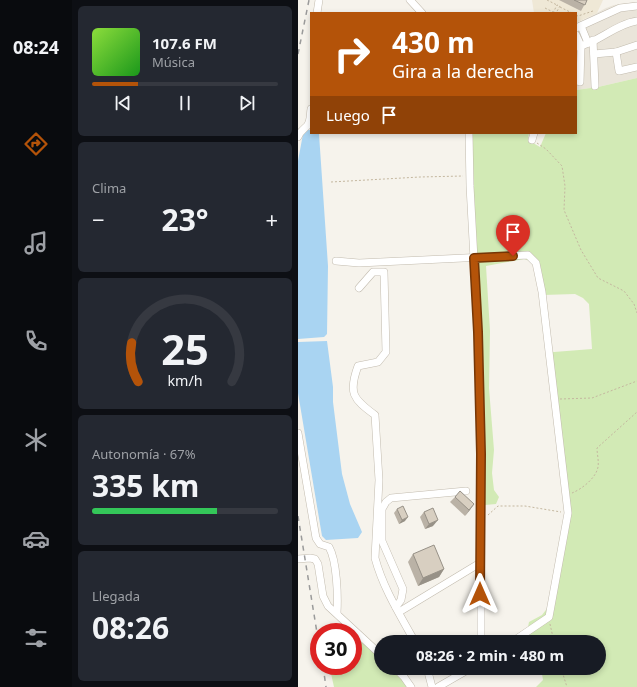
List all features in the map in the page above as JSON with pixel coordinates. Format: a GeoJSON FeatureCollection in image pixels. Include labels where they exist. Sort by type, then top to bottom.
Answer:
{"type":"FeatureCollection","features":[{"type":"Feature","properties":{"kind":"street"},"geometry":{"type":"LineString","coordinates":[[317,12],[319,0]]}},
{"type":"Feature","properties":{"kind":"street"},"geometry":{"type":"LineString","coordinates":[[410,0],[421,12]]}},
{"type":"Feature","properties":{"kind":"street"},"geometry":{"type":"LineString","coordinates":[[595,86],[594,54],[590,42],[578,27],[620,8],[637,6]]}},
{"type":"Feature","properties":{"kind":"street"},"geometry":{"type":"LineString","coordinates":[[580,82],[578,47],[628,22],[637,21]]}},
{"type":"Feature","properties":{"kind":"street"},"geometry":{"type":"LineString","coordinates":[[594,54],[616,52],[637,45]]}},
{"type":"Feature","properties":{"kind":"street"},"geometry":{"type":"LineString","coordinates":[[616,52],[619,71],[637,66]]}},
{"type":"Feature","properties":{"kind":"street"},"geometry":{"type":"LineString","coordinates":[[298,137],[300,132],[310,121]]}},
{"type":"Feature","properties":{"kind":"street"},"geometry":{"type":"LineString","coordinates":[[469,134],[478,339],[481,454],[481,635]]}},
{"type":"Feature","properties":{"kind":"street"},"geometry":{"type":"LineString","coordinates":[[336,262],[359,263],[454,257],[474,258],[528,255],[536,263],[542,292],[568,513],[549,617],[522,635]]}},
{"type":"Feature","properties":{"kind":"street"},"geometry":{"type":"LineString","coordinates":[[359,288],[372,272],[384,272],[386,352],[378,362],[358,366],[353,380],[353,389],[357,400],[375,415],[379,480],[375,558],[378,569],[397,610],[411,635]]}},
{"type":"Feature","properties":{"kind":"street"},"geometry":{"type":"LineString","coordinates":[[298,433],[316,538],[320,544],[329,547],[333,554],[338,599],[337,613]]}},
{"type":"Feature","properties":{"kind":"street"},"geometry":{"type":"LineString","coordinates":[[397,610],[401,600],[403,588],[382,540],[382,509],[386,502],[391,498],[466,491]]}},
{"type":"Feature","properties":{"kind":"street"},"geometry":{"type":"LineString","coordinates":[[303,559],[315,560],[318,564],[323,596],[328,606],[374,648]]}},
{"type":"Feature","properties":{"kind":"street"},"geometry":{"type":"LineString","coordinates":[[397,610],[480,563]]}},
{"type":"Feature","properties":{"kind":"street"},"geometry":{"type":"LineString","coordinates":[[402,675],[411,687]]}},
{"type":"Feature","properties":{"kind":"street"},"geometry":{"type":"LineString","coordinates":[[429,675],[432,687]]}},
{"type":"Feature","properties":{"kind":"street"},"geometry":{"type":"LineString","coordinates":[[438,687],[459,675]]}},
{"type":"Feature","properties":{"kind":"path"},"geometry":{"type":"LineString","coordinates":[[547,0],[570,12]]}},
{"type":"Feature","properties":{"kind":"path"},"geometry":{"type":"LineString","coordinates":[[545,8],[553,12],[557,5]]}},
{"type":"Feature","properties":{"kind":"path"},"geometry":{"type":"LineString","coordinates":[[557,12],[560,6]]}},
{"type":"Feature","properties":{"kind":"path"},"geometry":{"type":"LineString","coordinates":[[577,16],[593,11]]}},
{"type":"Feature","properties":{"kind":"path"},"geometry":{"type":"LineString","coordinates":[[533,137],[562,166],[565,186],[564,210],[580,250],[598,278],[624,291],[634,304],[637,313]]}},
{"type":"Feature","properties":{"kind":"path"},"geometry":{"type":"LineString","coordinates":[[331,182],[470,176]]}},
{"type":"Feature","properties":{"kind":"path"},"geometry":{"type":"LineString","coordinates":[[554,399],[592,398],[637,381]]}},
{"type":"Feature","properties":{"kind":"path"},"geometry":{"type":"LineString","coordinates":[[566,495],[583,488],[598,468],[597,448],[637,412]]}},
{"type":"Feature","properties":{"kind":"path"},"geometry":{"type":"LineString","coordinates":[[480,527],[488,514],[498,506],[525,506],[568,513]]}},
{"type":"Feature","properties":{"kind":"path"},"geometry":{"type":"LineString","coordinates":[[549,617],[553,635]]}},
{"type":"Feature","properties":{"kind":"path"},"geometry":{"type":"LineString","coordinates":[[563,675],[567,687]]}},
{"type":"Feature","properties":{"kind":"shaded area"},"geometry":{"type":"Polygon","coordinates":[[[532,0],[603,0],[597,13],[577,23],[577,12],[534,12],[532,0]]]}},
{"type":"Feature","properties":{"kind":"shaded area"},"geometry":{"type":"Polygon","coordinates":[[[637,2],[637,78],[598,87],[577,90],[577,23],[614,5],[637,2]]]}},
{"type":"Feature","properties":{"kind":"green space"},"geometry":{"type":"Polygon","coordinates":[[[637,78],[637,687],[536,687],[543,680],[542,675],[606,675],[606,635],[529,635],[527,632],[529,622],[542,615],[552,602],[568,513],[548,350],[554,352],[592,349],[589,304],[583,298],[575,294],[543,295],[536,263],[524,259],[486,266],[490,331],[489,388],[494,450],[492,473],[494,490],[499,497],[496,504],[485,505],[468,134],[529,134],[528,140],[540,147],[546,134],[577,134],[577,90],[598,87],[637,78]]]}},
{"type":"Feature","properties":{"kind":"green space"},"geometry":{"type":"Polygon","coordinates":[[[362,639],[374,651],[374,675],[399,675],[407,687],[334,687],[331,675],[362,675],[362,639]]]}},
{"type":"Feature","properties":{"kind":"water"},"geometry":{"type":"Polygon","coordinates":[[[306,130],[310,130],[310,134],[319,134],[328,266],[327,334],[324,337],[298,339],[298,161],[303,134],[306,130]]]}},
{"type":"Feature","properties":{"kind":"water"},"geometry":{"type":"Polygon","coordinates":[[[327,341],[342,474],[350,504],[362,532],[358,538],[326,540],[322,536],[298,393],[298,342],[327,341]]]}},
{"type":"Feature","properties":{"kind":"building"},"geometry":{"type":"Polygon","coordinates":[[[574,0],[587,0],[585,5],[574,0]]]}},
{"type":"Feature","properties":{"kind":"building"},"geometry":{"type":"Polygon","coordinates":[[[460,491],[474,504],[469,510],[455,497],[460,491]]]}},
{"type":"Feature","properties":{"kind":"building"},"geometry":{"type":"Polygon","coordinates":[[[403,506],[408,517],[402,520],[397,509],[403,506]]]}},
{"type":"Feature","properties":{"kind":"building"},"geometry":{"type":"Polygon","coordinates":[[[433,508],[438,520],[429,524],[424,512],[433,508]]]}},
{"type":"Feature","properties":{"kind":"building"},"geometry":{"type":"Polygon","coordinates":[[[434,545],[444,569],[423,578],[413,554],[434,545]]]}},
{"type":"Feature","properties":{"kind":"railway"},"geometry":{"type":"LineString","coordinates":[[298,54],[309,0]]}},
{"type":"Feature","properties":{"kind":"railway"},"geometry":{"type":"LineString","coordinates":[[298,516],[315,623]]}},
{"type":"Feature","properties":{"kind":"railway"},"geometry":{"type":"LineString","coordinates":[[324,675],[326,687]]}},
{"type":"Feature","properties":{"kind":"route"},"geometry":{"type":"LineString","coordinates":[[480,594],[481,454],[478,332],[474,258],[513,256]]}}]}
